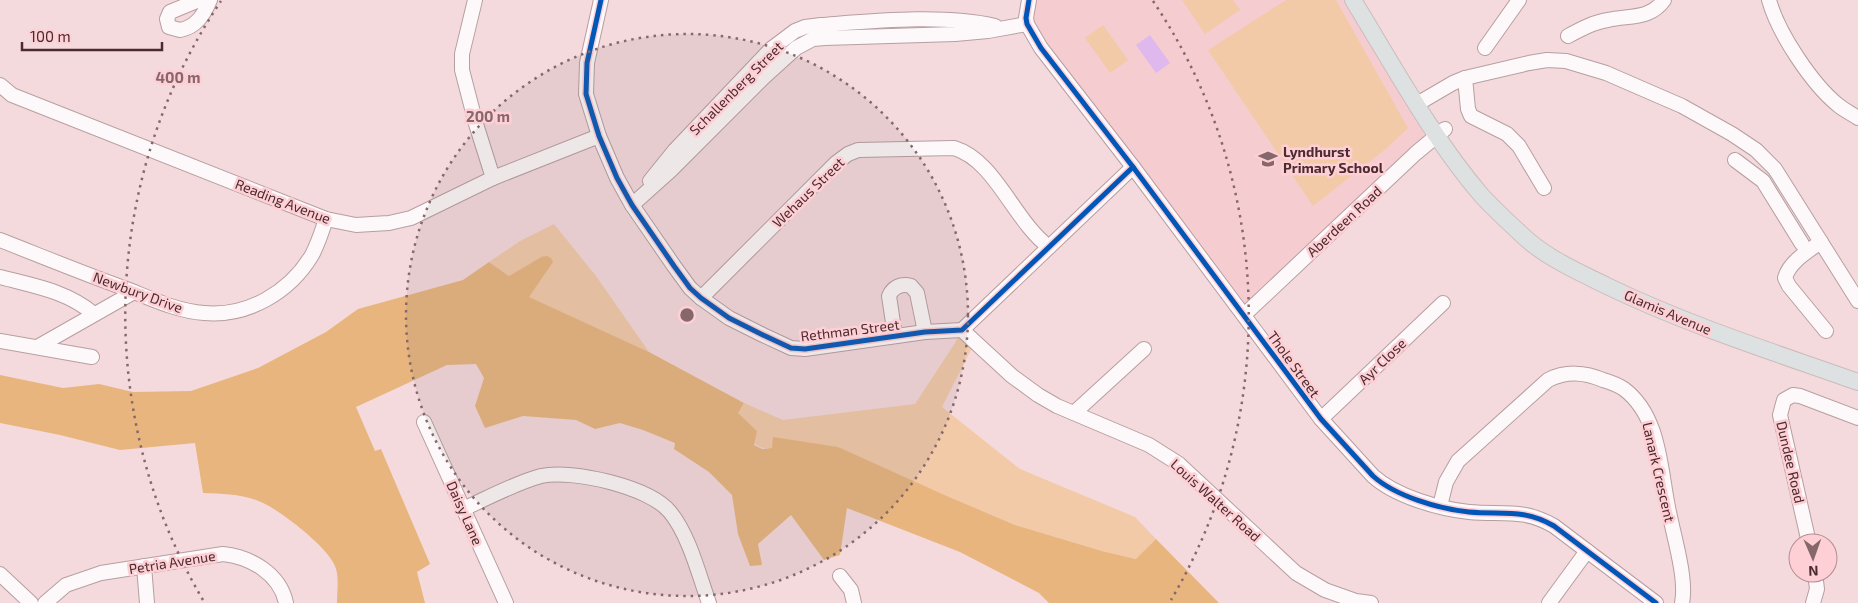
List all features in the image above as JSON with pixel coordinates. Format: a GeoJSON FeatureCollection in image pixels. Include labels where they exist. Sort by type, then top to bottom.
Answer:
{"type":"FeatureCollection","features":[{"type":"Feature","properties":{"kind":"main road","name":"Glamis Avenue"},"geometry":{"type":"LineString","coordinates":[[1354,0],[1441,132],[1458,166],[1483,197],[1521,235],[1570,268],[1632,298],[1740,342],[1858,382]]}},
{"type":"Feature","properties":{"kind":"main road","name":"Glamis Avenue"},"geometry":{"type":"LineString","coordinates":[[1365,0],[1421,102]]}},
{"type":"Feature","properties":{"kind":"street"},"geometry":{"type":"LineString","coordinates":[[199,0],[170,12],[167,19],[169,27],[180,30],[194,25],[202,16],[210,0]]}},
{"type":"Feature","properties":{"kind":"street"},"geometry":{"type":"LineString","coordinates":[[475,0],[462,54],[462,70],[493,178]]}},
{"type":"Feature","properties":{"kind":"street","name":"Rethman Street"},"geometry":{"type":"LineString","coordinates":[[601,0],[586,63],[587,100],[599,136],[617,178],[632,205],[690,288],[729,318],[797,349],[925,332],[962,330]]}},
{"type":"Feature","properties":{"kind":"street"},"geometry":{"type":"LineString","coordinates":[[1027,24],[1029,0]]}},
{"type":"Feature","properties":{"kind":"street"},"geometry":{"type":"LineString","coordinates":[[1485,48],[1519,0]]}},
{"type":"Feature","properties":{"kind":"street"},"geometry":{"type":"LineString","coordinates":[[1568,36],[1582,28],[1602,21],[1651,13],[1664,0]]}},
{"type":"Feature","properties":{"kind":"street"},"geometry":{"type":"LineString","coordinates":[[1769,0],[1786,39],[1808,71],[1839,106],[1858,118]]}},
{"type":"Feature","properties":{"kind":"street","name":"Schallenberg Street"},"geometry":{"type":"LineString","coordinates":[[632,205],[642,194],[671,170],[764,77],[802,44],[825,38],[955,34],[1027,24]]}},
{"type":"Feature","properties":{"kind":"street","name":"Thole Street"},"geometry":{"type":"LineString","coordinates":[[1027,24],[1041,48],[1133,167],[1321,419],[1383,485],[1418,499],[1467,512],[1512,513],[1535,516],[1554,526],[1656,603]]}},
{"type":"Feature","properties":{"kind":"street"},"geometry":{"type":"LineString","coordinates":[[1421,102],[1465,78],[1547,60],[1566,61],[1606,73],[1682,106],[1732,134],[1756,150],[1768,162],[1789,189],[1858,301]]}},
{"type":"Feature","properties":{"kind":"street"},"geometry":{"type":"LineString","coordinates":[[1465,78],[1468,109],[1471,116],[1507,134],[1519,146],[1544,188]]}},
{"type":"Feature","properties":{"kind":"street","name":"Reading Avenue"},"geometry":{"type":"LineString","coordinates":[[0,85],[12,95],[326,219],[356,224],[389,223],[411,218],[493,178],[599,136]]}},
{"type":"Feature","properties":{"kind":"street","name":"Aberdeen Road"},"geometry":{"type":"LineString","coordinates":[[1244,315],[1416,153],[1441,132]]}},
{"type":"Feature","properties":{"kind":"street","name":"Wehaus Street"},"geometry":{"type":"LineString","coordinates":[[701,298],[836,164],[848,154],[858,150],[954,148],[964,151],[981,164],[1035,235],[1048,247]]}},
{"type":"Feature","properties":{"kind":"street"},"geometry":{"type":"LineString","coordinates":[[1735,160],[1763,181],[1802,244]]}},
{"type":"Feature","properties":{"kind":"street"},"geometry":{"type":"LineString","coordinates":[[962,330],[1133,167]]}},
{"type":"Feature","properties":{"kind":"street","name":"Newbury Drive"},"geometry":{"type":"LineString","coordinates":[[0,240],[174,307],[205,314],[234,312],[250,307],[278,293],[300,272],[312,254],[326,219]]}},
{"type":"Feature","properties":{"kind":"street"},"geometry":{"type":"LineString","coordinates":[[1820,242],[1790,267],[1785,278],[1789,286],[1826,331]]}},
{"type":"Feature","properties":{"kind":"street"},"geometry":{"type":"LineString","coordinates":[[0,277],[51,290],[70,297],[94,314]]}},
{"type":"Feature","properties":{"kind":"street"},"geometry":{"type":"LineString","coordinates":[[895,336],[889,296],[895,288],[902,284],[911,286],[917,293],[925,332]]}},
{"type":"Feature","properties":{"kind":"street"},"geometry":{"type":"LineString","coordinates":[[39,346],[134,292]]}},
{"type":"Feature","properties":{"kind":"street","name":"Ayr Close"},"geometry":{"type":"LineString","coordinates":[[1321,419],[1443,303]]}},
{"type":"Feature","properties":{"kind":"street","name":"Louis Walter Road"},"geometry":{"type":"LineString","coordinates":[[962,330],[1012,376],[1038,395],[1149,446],[1179,464],[1296,573],[1340,596],[1371,603]]}},
{"type":"Feature","properties":{"kind":"street"},"geometry":{"type":"LineString","coordinates":[[0,341],[39,346],[92,357]]}},
{"type":"Feature","properties":{"kind":"street"},"geometry":{"type":"LineString","coordinates":[[1074,413],[1144,349]]}},
{"type":"Feature","properties":{"kind":"street","name":"Lanark Crescent"},"geometry":{"type":"LineString","coordinates":[[1440,506],[1446,482],[1458,461],[1548,380],[1557,375],[1591,375],[1623,388],[1633,397],[1648,417],[1655,439],[1677,551],[1682,585],[1682,603]]}},
{"type":"Feature","properties":{"kind":"street","name":"Dundee Road"},"geometry":{"type":"LineString","coordinates":[[1807,533],[1780,415],[1784,400],[1793,395],[1800,396],[1858,418]]}},
{"type":"Feature","properties":{"kind":"street","name":"Daisy Lane"},"geometry":{"type":"LineString","coordinates":[[424,422],[506,603]]}},
{"type":"Feature","properties":{"kind":"street"},"geometry":{"type":"LineString","coordinates":[[464,509],[526,481],[553,474],[579,476],[629,488],[652,497],[662,504],[677,521],[691,552],[709,603]]}},
{"type":"Feature","properties":{"kind":"street"},"geometry":{"type":"LineString","coordinates":[[1549,603],[1587,551]]}},
{"type":"Feature","properties":{"kind":"street","name":"Petria Avenue"},"geometry":{"type":"LineString","coordinates":[[45,603],[66,585],[100,573],[223,554],[234,555],[253,561],[267,572],[279,586],[286,603]]}},
{"type":"Feature","properties":{"kind":"street"},"geometry":{"type":"LineString","coordinates":[[144,566],[147,603]]}},
{"type":"Feature","properties":{"kind":"street"},"geometry":{"type":"LineString","coordinates":[[0,574],[31,603]]}},
{"type":"Feature","properties":{"kind":"street"},"geometry":{"type":"LineString","coordinates":[[840,576],[851,590],[854,603]]}},
{"type":"Feature","properties":{"kind":"street"},"geometry":{"type":"LineString","coordinates":[[1813,603],[1817,589],[1816,583]]}},
{"type":"Feature","properties":{"kind":"shaded area","name":"Lyndhurst Primary School"},"geometry":{"type":"Polygon","coordinates":[[[1030,0],[1353,0],[1438,135],[1244,315],[1035,40],[1030,0]]]}},
{"type":"Feature","properties":{"kind":"shaded area"},"geometry":{"type":"Polygon","coordinates":[[[1182,0],[1233,0],[1240,10],[1205,34],[1182,0]]]}},
{"type":"Feature","properties":{"kind":"shaded area"},"geometry":{"type":"Polygon","coordinates":[[[1286,0],[1336,0],[1408,128],[1387,148],[1313,206],[1208,50],[1286,0]]]}},
{"type":"Feature","properties":{"kind":"shaded area"},"geometry":{"type":"Polygon","coordinates":[[[1103,25],[1128,60],[1110,73],[1085,38],[1103,25]]]}},
{"type":"Feature","properties":{"kind":"shaded area"},"geometry":{"type":"Polygon","coordinates":[[[1150,35],[1170,63],[1156,73],[1136,45],[1150,35]]]}},
{"type":"Feature","properties":{"kind":"shaded area"},"geometry":{"type":"Polygon","coordinates":[[[554,224],[596,276],[649,352],[528,297],[552,262],[541,257],[509,276],[489,262],[520,241],[554,224]]]}},
{"type":"Feature","properties":{"kind":"shaded area"},"geometry":{"type":"Polygon","coordinates":[[[547,256],[553,262],[529,297],[649,352],[744,403],[738,413],[757,431],[754,445],[762,449],[772,448],[773,437],[838,447],[1015,525],[1136,559],[1156,539],[1219,603],[1049,603],[1039,593],[960,552],[847,508],[840,555],[824,560],[791,515],[758,544],[762,565],[750,566],[738,534],[732,495],[709,472],[674,449],[675,443],[620,423],[595,429],[576,420],[523,416],[485,428],[475,406],[484,378],[476,364],[447,365],[356,407],[375,451],[381,449],[430,564],[417,572],[425,603],[337,603],[336,569],[325,552],[305,532],[271,507],[256,500],[234,495],[203,493],[195,443],[120,450],[0,423],[0,375],[63,388],[99,384],[133,392],[191,391],[258,368],[326,332],[358,309],[463,280],[489,262],[509,276],[541,257],[547,256]]]}},
{"type":"Feature","properties":{"kind":"shaded area"},"geometry":{"type":"Polygon","coordinates":[[[962,329],[975,342],[942,407],[1020,469],[1135,517],[1156,539],[1137,559],[1102,551],[1015,525],[940,493],[773,437],[773,448],[759,446],[750,438],[738,413],[744,403],[783,420],[915,404],[955,343],[962,329]]]}},
{"type":"Feature","properties":{"kind":"cycle path"},"geometry":{"type":"LineString","coordinates":[[601,0],[587,63],[586,94],[599,136],[617,178],[632,205],[690,288],[729,318],[791,348],[805,349],[925,332],[962,330],[1133,167]]}},
{"type":"Feature","properties":{"kind":"cycle path"},"geometry":{"type":"LineString","coordinates":[[1029,0],[1027,24],[1041,48],[1133,167],[1321,419],[1373,476],[1393,490],[1431,505],[1469,512],[1522,514],[1543,520],[1554,526],[1656,603]]}},
{"type":"Feature","properties":{"kind":"place","name":"Lyndhurst Primary School"},"geometry":{"type":"Point","coordinates":[1268,159]}}]}
